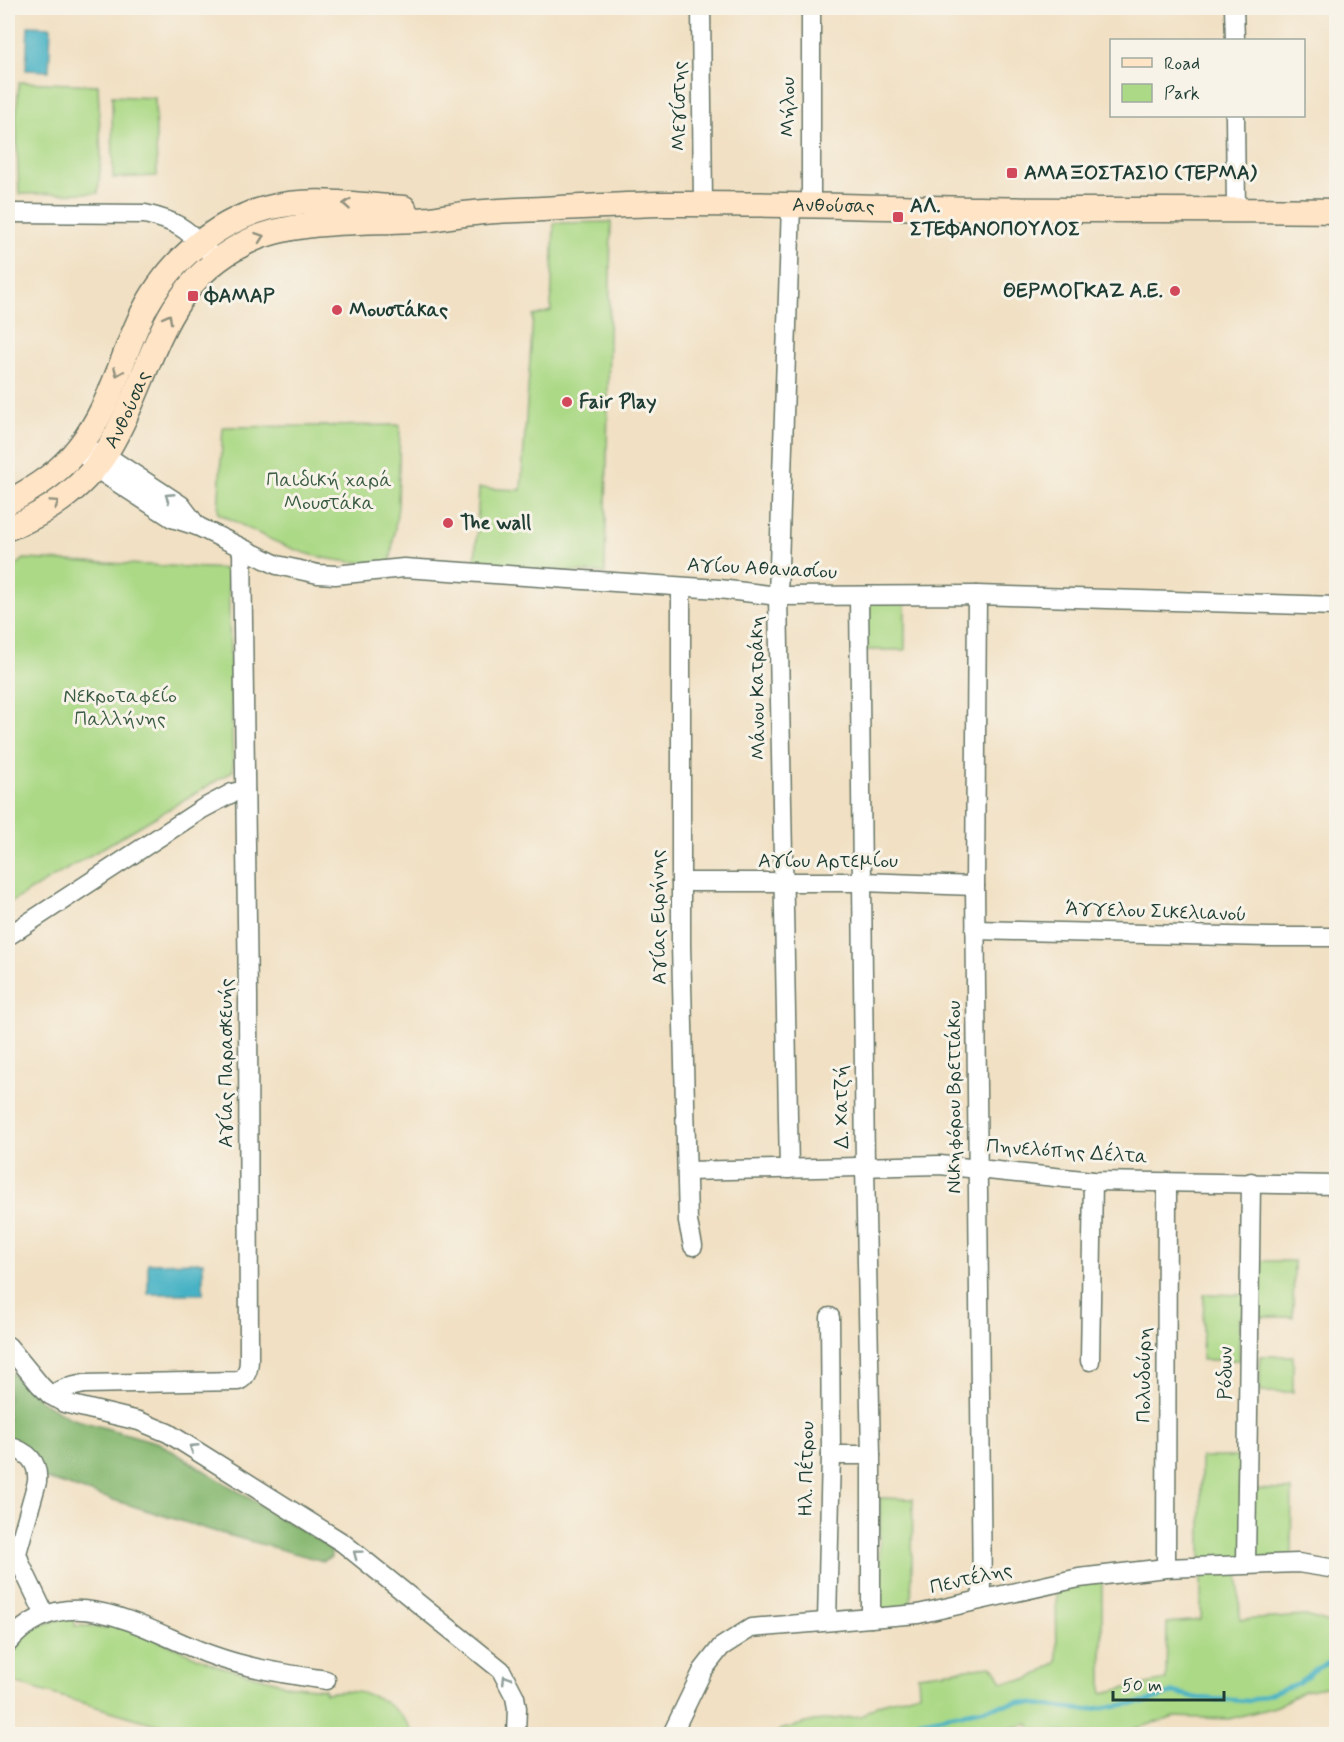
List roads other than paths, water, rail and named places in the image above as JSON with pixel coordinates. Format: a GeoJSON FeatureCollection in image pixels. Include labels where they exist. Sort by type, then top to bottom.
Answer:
{"type":"FeatureCollection","features":[{"type":"Feature","properties":{"kind":"street","name":"Μεγίστης"},"geometry":{"type":"LineString","coordinates":[[701,8],[703,205]]}},
{"type":"Feature","properties":{"kind":"street","name":"Μήλου"},"geometry":{"type":"LineString","coordinates":[[801,205],[811,8]]}},
{"type":"Feature","properties":{"kind":"street"},"geometry":{"type":"LineString","coordinates":[[1234,8],[1235,39]]}},
{"type":"Feature","properties":{"kind":"street"},"geometry":{"type":"LineString","coordinates":[[1235,117],[1236,210]]}},
{"type":"Feature","properties":{"kind":"street","name":"Ανθούσας"},"geometry":{"type":"LineString","coordinates":[[8,502],[53,474],[80,447],[104,406],[140,318],[171,271],[199,242],[232,221],[268,208],[311,202],[456,209],[475,212]]}},
{"type":"Feature","properties":{"kind":"street","name":"Ανθούσας"},"geometry":{"type":"LineString","coordinates":[[8,528],[55,504],[100,462],[123,422],[171,312],[206,268],[250,240],[290,228],[427,219],[475,212],[610,206],[801,205],[992,209],[1336,211]]}},
{"type":"Feature","properties":{"kind":"street","name":"Μάνου Κατράκη"},"geometry":{"type":"LineString","coordinates":[[789,1169],[778,596],[801,205]]}},
{"type":"Feature","properties":{"kind":"street"},"geometry":{"type":"LineString","coordinates":[[8,213],[145,214],[166,219],[181,226],[216,261]]}},
{"type":"Feature","properties":{"kind":"street","name":"Αγίου Αθανασίου"},"geometry":{"type":"LineString","coordinates":[[80,447],[172,518],[197,526],[284,568],[318,574],[404,568],[719,589],[778,596],[977,595],[1336,606]]}},
{"type":"Feature","properties":{"kind":"street","name":"Αγίας Παρασκευής"},"geometry":{"type":"LineString","coordinates":[[50,1395],[74,1386],[94,1384],[238,1381],[243,1380],[248,1371],[249,1029],[243,550]]}},
{"type":"Feature","properties":{"kind":"street","name":"Αγίας Ειρήνης"},"geometry":{"type":"LineString","coordinates":[[681,587],[681,882],[688,1222],[693,1246]]}},
{"type":"Feature","properties":{"kind":"street","name":"Νικηφόρου Βρεττάκου"},"geometry":{"type":"LineString","coordinates":[[977,595],[975,930],[982,1599]]}},
{"type":"Feature","properties":{"kind":"street","name":"Δ. Χατζή"},"geometry":{"type":"LineString","coordinates":[[859,596],[865,1167],[871,1455],[871,1618]]}},
{"type":"Feature","properties":{"kind":"street"},"geometry":{"type":"LineString","coordinates":[[8,936],[202,810],[232,793],[245,790]]}},
{"type":"Feature","properties":{"kind":"street","name":"Αγίου Αρτεμίου"},"geometry":{"type":"LineString","coordinates":[[681,882],[862,882],[975,886]]}},
{"type":"Feature","properties":{"kind":"street","name":"Άγγελου Σικελιανού"},"geometry":{"type":"LineString","coordinates":[[975,930],[1269,938],[1336,937]]}},
{"type":"Feature","properties":{"kind":"street","name":"Πηνελόπης Δέλτα"},"geometry":{"type":"LineString","coordinates":[[687,1171],[940,1165],[1093,1181],[1336,1185]]}},
{"type":"Feature","properties":{"kind":"street"},"geometry":{"type":"LineString","coordinates":[[1090,1361],[1093,1181]]}},
{"type":"Feature","properties":{"kind":"street","name":"Πολυδούρη"},"geometry":{"type":"LineString","coordinates":[[1166,1568],[1167,1182]]}},
{"type":"Feature","properties":{"kind":"street","name":"Ρόδων"},"geometry":{"type":"LineString","coordinates":[[1246,1564],[1251,1182]]}},
{"type":"Feature","properties":{"kind":"street","name":"Ηλ. Πέτρου"},"geometry":{"type":"LineString","coordinates":[[827,1621],[831,1455],[830,1317]]}},
{"type":"Feature","properties":{"kind":"street"},"geometry":{"type":"LineString","coordinates":[[8,1346],[50,1395],[64,1402],[153,1426],[184,1443],[342,1543],[501,1670],[515,1696],[516,1734]]}},
{"type":"Feature","properties":{"kind":"street"},"geometry":{"type":"LineString","coordinates":[[8,1446],[26,1453],[33,1461],[38,1477],[12,1552],[21,1565],[45,1615]]}},
{"type":"Feature","properties":{"kind":"street"},"geometry":{"type":"LineString","coordinates":[[831,1455],[871,1455]]}},
{"type":"Feature","properties":{"kind":"street","name":"Πεντέλης"},"geometry":{"type":"LineString","coordinates":[[672,1734],[703,1671],[721,1647],[751,1628],[918,1614],[1079,1578],[1166,1568],[1299,1563],[1336,1569]]}},
{"type":"Feature","properties":{"kind":"street"},"geometry":{"type":"LineString","coordinates":[[8,1643],[30,1622],[45,1615],[80,1609],[99,1611],[128,1620],[216,1657],[262,1670],[326,1680]]}},
{"type":"Feature","properties":{"kind":"water"},"geometry":{"type":"Polygon","coordinates":[[[28,26],[51,27],[49,71],[26,70],[28,26]]]}},
{"type":"Feature","properties":{"kind":"water"},"geometry":{"type":"Polygon","coordinates":[[[203,1262],[203,1294],[148,1294],[148,1263],[203,1262]]]}},
{"type":"Feature","properties":{"kind":"waterway"},"geometry":{"type":"LineString","coordinates":[[873,1734],[896,1726],[1018,1702],[1084,1710],[1145,1702],[1174,1692],[1197,1698],[1249,1701],[1299,1683],[1313,1671],[1336,1659]]}},
{"type":"Feature","properties":{"kind":"place","name":"ΑΜΑΞΟΣΤΑΣΙΟ (ΤΕΡΜΑ)"},"geometry":{"type":"Point","coordinates":[1012,173]}},
{"type":"Feature","properties":{"kind":"place","name":"ΑΛ. ΣΤΕΦΑΝΟΠΟΥΛΟΣ"},"geometry":{"type":"Point","coordinates":[898,217]}},
{"type":"Feature","properties":{"kind":"place","name":"ΘΕΡΜΟΓΚΑΖ Α.Ε."},"geometry":{"type":"Point","coordinates":[1175,291]}},
{"type":"Feature","properties":{"kind":"place","name":"ΦΑΜΑΡ"},"geometry":{"type":"Point","coordinates":[193,296]}},
{"type":"Feature","properties":{"kind":"place","name":"Μουστάκας"},"geometry":{"type":"Point","coordinates":[337,310]}},
{"type":"Feature","properties":{"kind":"place","name":"Fair Play"},"geometry":{"type":"Point","coordinates":[567,402]}},
{"type":"Feature","properties":{"kind":"place","name":"The wall"},"geometry":{"type":"Point","coordinates":[448,523]}},
{"type":"Feature","properties":{"kind":"park label","name":"Παιδική χαρά Μουστάκα"},"geometry":{"type":"Point","coordinates":[329,492]}},
{"type":"Feature","properties":{"kind":"park label","name":"Νεκροταφείο Παλλήνης"},"geometry":{"type":"Point","coordinates":[120,708]}}]}
